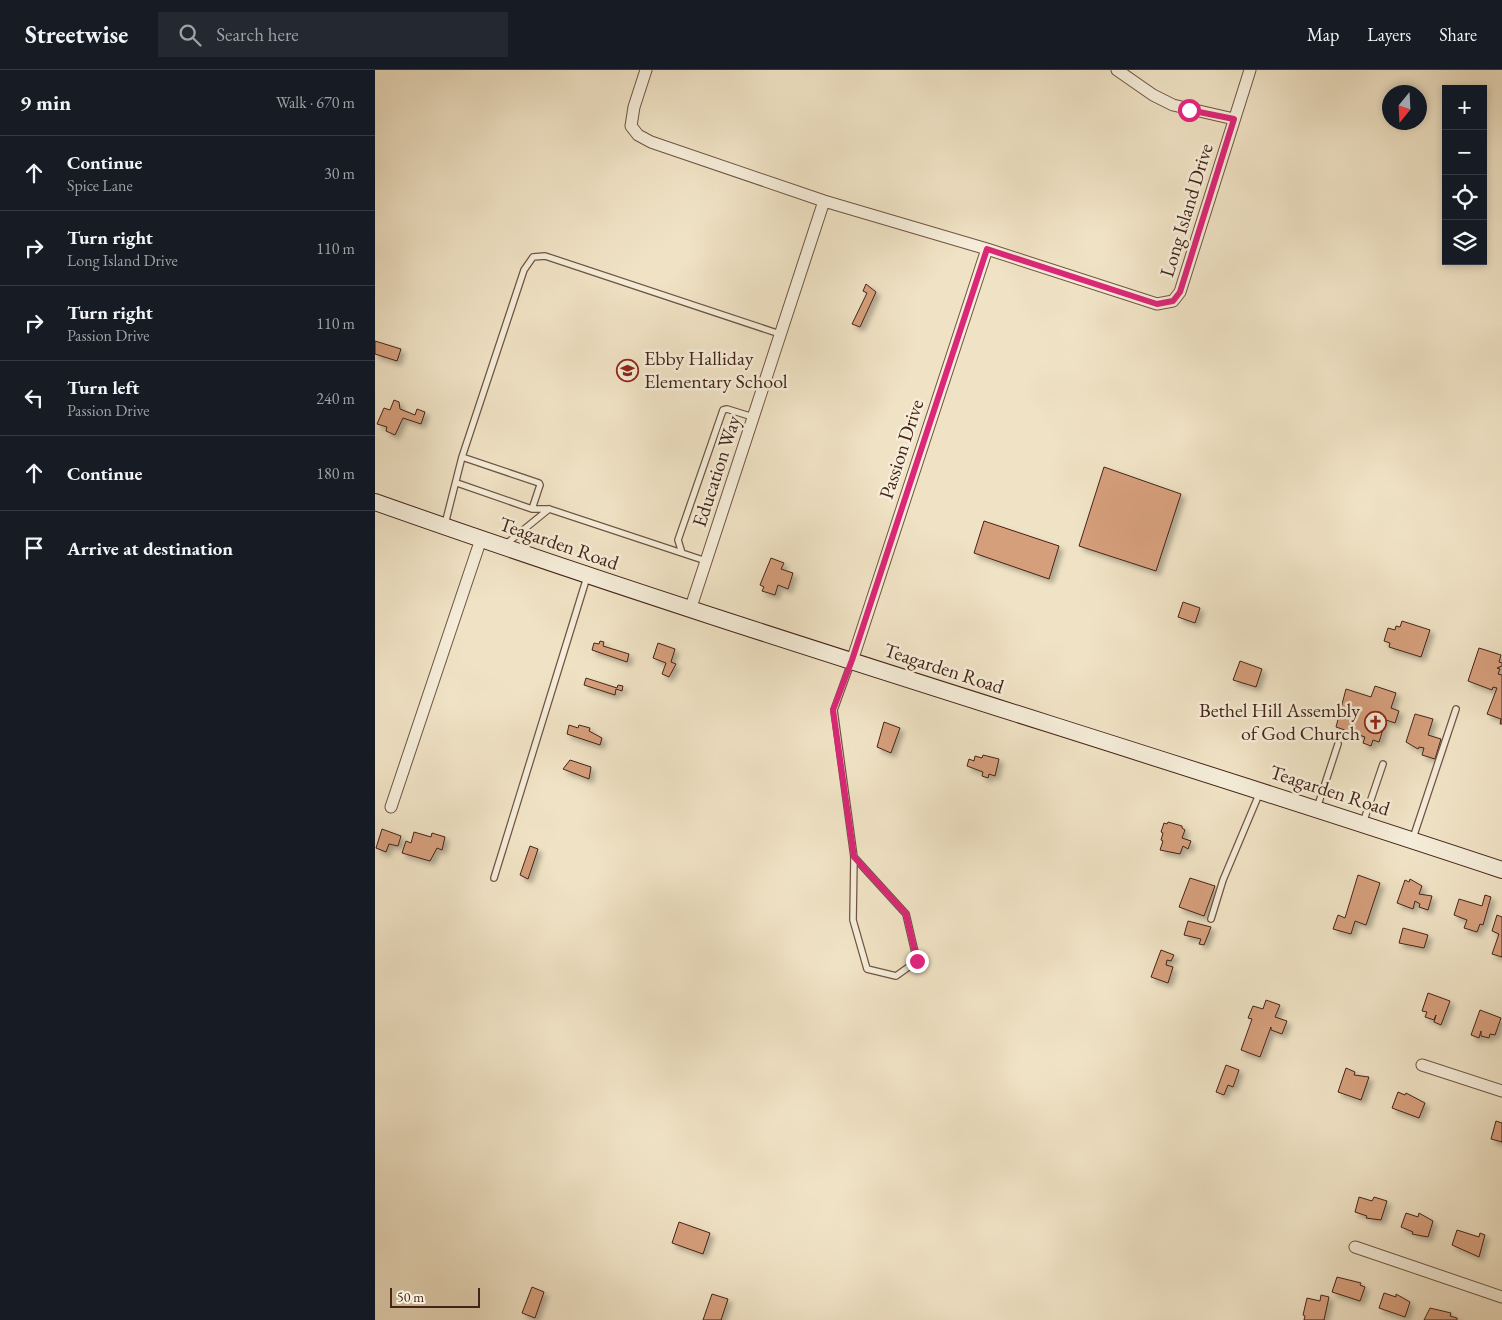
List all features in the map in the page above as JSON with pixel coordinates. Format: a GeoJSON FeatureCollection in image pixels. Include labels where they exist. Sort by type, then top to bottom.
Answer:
{"type":"FeatureCollection","features":[{"type":"Feature","properties":{"kind":"street"},"geometry":{"type":"LineString","coordinates":[[647,70],[634,107],[631,126],[638,135],[651,142],[825,201],[987,249]]}},
{"type":"Feature","properties":{"kind":"street"},"geometry":{"type":"LineString","coordinates":[[1117,70],[1153,95],[1173,105],[1234,119]]}},
{"type":"Feature","properties":{"kind":"street","name":"Long Island Drive"},"geometry":{"type":"LineString","coordinates":[[987,249],[1157,304],[1173,301],[1180,292],[1250,70]]}},
{"type":"Feature","properties":{"kind":"street","name":"Education Way"},"geometry":{"type":"LineString","coordinates":[[691,610],[825,201]]}},
{"type":"Feature","properties":{"kind":"street","name":"Passion Drive"},"geometry":{"type":"LineString","coordinates":[[852,660],[987,249]]}},
{"type":"Feature","properties":{"kind":"street","name":"Teagarden Road"},"geometry":{"type":"LineString","coordinates":[[375,502],[691,610],[1261,790],[1502,870]]}},
{"type":"Feature","properties":{"kind":"street"},"geometry":{"type":"LineString","coordinates":[[391,807],[481,539]]}},
{"type":"Feature","properties":{"kind":"street"},"geometry":{"type":"LineString","coordinates":[[1422,1065],[1502,1091]]}},
{"type":"Feature","properties":{"kind":"street"},"geometry":{"type":"LineString","coordinates":[[1355,1247],[1502,1297]]}},
{"type":"Feature","properties":{"kind":"lane"},"geometry":{"type":"LineString","coordinates":[[445,526],[462,457],[524,270],[533,257],[545,256],[780,334]]}},
{"type":"Feature","properties":{"kind":"lane"},"geometry":{"type":"LineString","coordinates":[[682,553],[678,540],[723,410],[727,409],[753,416]]}},
{"type":"Feature","properties":{"kind":"lane"},"geometry":{"type":"LineString","coordinates":[[462,457],[539,483],[532,509]]}},
{"type":"Feature","properties":{"kind":"lane"},"geometry":{"type":"LineString","coordinates":[[457,483],[532,509],[549,509],[707,561]]}},
{"type":"Feature","properties":{"kind":"lane"},"geometry":{"type":"LineString","coordinates":[[503,546],[549,509]]}},
{"type":"Feature","properties":{"kind":"lane"},"geometry":{"type":"LineString","coordinates":[[494,878],[587,576]]}},
{"type":"Feature","properties":{"kind":"lane"},"geometry":{"type":"LineString","coordinates":[[852,660],[833,710],[854,857],[853,920],[867,969],[896,976],[917,961],[906,914],[854,857]]}},
{"type":"Feature","properties":{"kind":"lane"},"geometry":{"type":"LineString","coordinates":[[1413,840],[1456,709]]}},
{"type":"Feature","properties":{"kind":"lane"},"geometry":{"type":"LineString","coordinates":[[1317,808],[1338,744]]}},
{"type":"Feature","properties":{"kind":"lane"},"geometry":{"type":"LineString","coordinates":[[1363,823],[1383,764]]}},
{"type":"Feature","properties":{"kind":"lane"},"geometry":{"type":"LineString","coordinates":[[1211,919],[1223,880],[1261,790]]}},
{"type":"Feature","properties":{"kind":"building"},"geometry":{"type":"Polygon","coordinates":[[[866,284],[876,292],[860,327],[852,324],[867,293],[863,291],[866,284]]]}},
{"type":"Feature","properties":{"kind":"building"},"geometry":{"type":"Polygon","coordinates":[[[375,341],[401,349],[397,361],[375,354],[375,341]]]}},
{"type":"Feature","properties":{"kind":"building"},"geometry":{"type":"Polygon","coordinates":[[[394,400],[399,402],[400,409],[415,415],[417,409],[425,412],[421,424],[403,418],[395,435],[386,431],[387,427],[377,424],[384,408],[390,410],[394,400]]]}},
{"type":"Feature","properties":{"kind":"building"},"geometry":{"type":"Polygon","coordinates":[[[1104,467],[1181,494],[1156,571],[1079,546],[1104,467]]]}},
{"type":"Feature","properties":{"kind":"building"},"geometry":{"type":"Polygon","coordinates":[[[984,521],[1059,546],[1049,579],[974,553],[984,521]]]}},
{"type":"Feature","properties":{"kind":"building"},"geometry":{"type":"Polygon","coordinates":[[[771,558],[784,563],[781,569],[793,573],[788,589],[778,585],[775,595],[762,591],[764,587],[760,585],[771,558]]]}},
{"type":"Feature","properties":{"kind":"building"},"geometry":{"type":"Polygon","coordinates":[[[1183,602],[1200,608],[1195,623],[1178,617],[1183,602]]]}},
{"type":"Feature","properties":{"kind":"building"},"geometry":{"type":"Polygon","coordinates":[[[1402,621],[1430,630],[1421,657],[1389,647],[1390,643],[1384,641],[1388,628],[1395,630],[1396,626],[1400,627],[1402,621]]]}},
{"type":"Feature","properties":{"kind":"building"},"geometry":{"type":"Polygon","coordinates":[[[600,641],[604,642],[603,646],[629,654],[627,662],[592,650],[594,643],[599,644],[600,641]]]}},
{"type":"Feature","properties":{"kind":"building"},"geometry":{"type":"Polygon","coordinates":[[[658,643],[675,649],[671,662],[676,664],[669,677],[662,674],[666,663],[653,658],[658,643]]]}},
{"type":"Feature","properties":{"kind":"building"},"geometry":{"type":"Polygon","coordinates":[[[1479,648],[1501,655],[1499,662],[1502,663],[1502,666],[1497,668],[1500,669],[1498,674],[1502,675],[1502,724],[1500,724],[1501,719],[1487,714],[1497,688],[1493,687],[1492,690],[1468,681],[1479,648]]]}},
{"type":"Feature","properties":{"kind":"building"},"geometry":{"type":"Polygon","coordinates":[[[1240,661],[1262,669],[1256,687],[1233,680],[1240,661]]]}},
{"type":"Feature","properties":{"kind":"building"},"geometry":{"type":"Polygon","coordinates":[[[586,678],[617,688],[618,685],[623,686],[622,691],[616,689],[615,695],[584,685],[586,678]]]}},
{"type":"Feature","properties":{"kind":"building"},"geometry":{"type":"Polygon","coordinates":[[[1375,686],[1396,693],[1391,708],[1399,711],[1395,723],[1386,720],[1379,742],[1373,740],[1371,746],[1363,743],[1365,737],[1336,727],[1346,689],[1371,697],[1375,686]]]}},
{"type":"Feature","properties":{"kind":"building"},"geometry":{"type":"Polygon","coordinates":[[[1415,714],[1433,719],[1428,735],[1441,739],[1435,759],[1422,755],[1424,748],[1419,747],[1418,749],[1406,742],[1415,714]]]}},
{"type":"Feature","properties":{"kind":"building"},"geometry":{"type":"Polygon","coordinates":[[[884,722],[900,728],[891,753],[877,747],[884,722]]]}},
{"type":"Feature","properties":{"kind":"building"},"geometry":{"type":"Polygon","coordinates":[[[569,725],[578,728],[579,725],[590,728],[589,731],[602,738],[600,745],[567,734],[569,725]]]}},
{"type":"Feature","properties":{"kind":"building"},"geometry":{"type":"Polygon","coordinates":[[[983,755],[999,759],[995,776],[989,774],[988,778],[982,776],[983,772],[967,766],[969,759],[974,761],[975,756],[982,758],[983,755]]]}},
{"type":"Feature","properties":{"kind":"building"},"geometry":{"type":"Polygon","coordinates":[[[570,760],[591,767],[589,779],[563,769],[570,760]]]}},
{"type":"Feature","properties":{"kind":"building"},"geometry":{"type":"Polygon","coordinates":[[[1168,822],[1182,826],[1185,830],[1182,838],[1191,841],[1188,849],[1183,846],[1180,854],[1160,850],[1163,841],[1161,840],[1163,833],[1161,832],[1164,823],[1167,824],[1168,822]]]}},
{"type":"Feature","properties":{"kind":"building"},"geometry":{"type":"Polygon","coordinates":[[[382,829],[401,836],[398,846],[389,844],[386,852],[376,848],[382,829]]]}},
{"type":"Feature","properties":{"kind":"building"},"geometry":{"type":"Polygon","coordinates":[[[414,832],[431,837],[432,833],[445,837],[442,850],[437,848],[430,861],[402,853],[406,841],[411,843],[414,832]]]}},
{"type":"Feature","properties":{"kind":"building"},"geometry":{"type":"Polygon","coordinates":[[[530,846],[538,849],[528,879],[520,875],[530,846]]]}},
{"type":"Feature","properties":{"kind":"building"},"geometry":{"type":"Polygon","coordinates":[[[1358,875],[1380,883],[1366,925],[1355,921],[1351,934],[1333,929],[1338,915],[1345,918],[1358,875]]]}},
{"type":"Feature","properties":{"kind":"building"},"geometry":{"type":"Polygon","coordinates":[[[1190,878],[1215,886],[1204,916],[1179,907],[1190,878]]]}},
{"type":"Feature","properties":{"kind":"building"},"geometry":{"type":"Polygon","coordinates":[[[1410,879],[1422,886],[1419,894],[1432,896],[1428,910],[1419,907],[1420,904],[1415,901],[1413,909],[1397,903],[1405,880],[1409,882],[1410,879]]]}},
{"type":"Feature","properties":{"kind":"building"},"geometry":{"type":"Polygon","coordinates":[[[1485,895],[1491,897],[1483,925],[1480,924],[1477,932],[1464,928],[1467,920],[1454,915],[1459,899],[1482,906],[1485,895]]]}},
{"type":"Feature","properties":{"kind":"building"},"geometry":{"type":"Polygon","coordinates":[[[1497,915],[1502,917],[1502,957],[1492,954],[1499,934],[1492,931],[1497,915]]]}},
{"type":"Feature","properties":{"kind":"building"},"geometry":{"type":"Polygon","coordinates":[[[1188,921],[1211,927],[1204,945],[1199,944],[1201,939],[1184,935],[1188,921]]]}},
{"type":"Feature","properties":{"kind":"building"},"geometry":{"type":"Polygon","coordinates":[[[1403,928],[1428,935],[1424,948],[1399,943],[1403,928]]]}},
{"type":"Feature","properties":{"kind":"building"},"geometry":{"type":"Polygon","coordinates":[[[1161,950],[1174,955],[1171,961],[1167,960],[1166,965],[1173,967],[1168,983],[1151,977],[1161,950]]]}},
{"type":"Feature","properties":{"kind":"building"},"geometry":{"type":"Polygon","coordinates":[[[1428,993],[1450,1001],[1441,1025],[1434,1022],[1436,1015],[1434,1020],[1425,1017],[1427,1012],[1422,1011],[1428,993]]]}},
{"type":"Feature","properties":{"kind":"building"},"geometry":{"type":"Polygon","coordinates":[[[1266,1000],[1280,1005],[1275,1017],[1287,1021],[1282,1034],[1271,1030],[1271,1027],[1260,1057],[1241,1050],[1252,1019],[1248,1018],[1253,1006],[1263,1009],[1266,1000]]]}},
{"type":"Feature","properties":{"kind":"building"},"geometry":{"type":"Polygon","coordinates":[[[1480,1010],[1501,1018],[1495,1035],[1490,1034],[1489,1038],[1481,1036],[1481,1031],[1479,1038],[1471,1035],[1480,1010]]]}},
{"type":"Feature","properties":{"kind":"building"},"geometry":{"type":"Polygon","coordinates":[[[1226,1065],[1239,1070],[1233,1087],[1228,1085],[1224,1095],[1216,1092],[1226,1065]]]}},
{"type":"Feature","properties":{"kind":"building"},"geometry":{"type":"Polygon","coordinates":[[[1346,1068],[1355,1072],[1354,1075],[1369,1077],[1361,1100],[1338,1092],[1346,1068]]]}},
{"type":"Feature","properties":{"kind":"building"},"geometry":{"type":"Polygon","coordinates":[[[1398,1092],[1405,1095],[1406,1093],[1425,1103],[1419,1118],[1392,1108],[1398,1092]]]}},
{"type":"Feature","properties":{"kind":"building"},"geometry":{"type":"Polygon","coordinates":[[[1496,1121],[1502,1123],[1502,1142],[1491,1139],[1496,1121]]]}},
{"type":"Feature","properties":{"kind":"building"},"geometry":{"type":"Polygon","coordinates":[[[1359,1197],[1372,1201],[1374,1197],[1387,1201],[1381,1220],[1366,1218],[1367,1216],[1355,1212],[1359,1197]]]}},
{"type":"Feature","properties":{"kind":"building"},"geometry":{"type":"Polygon","coordinates":[[[1406,1213],[1418,1217],[1419,1213],[1433,1221],[1428,1237],[1412,1234],[1413,1232],[1401,1227],[1406,1213]]]}},
{"type":"Feature","properties":{"kind":"building"},"geometry":{"type":"Polygon","coordinates":[[[679,1222],[710,1233],[703,1254],[672,1243],[679,1222]]]}},
{"type":"Feature","properties":{"kind":"building"},"geometry":{"type":"Polygon","coordinates":[[[1457,1230],[1479,1237],[1480,1233],[1485,1235],[1479,1257],[1452,1245],[1457,1230]]]}},
{"type":"Feature","properties":{"kind":"building"},"geometry":{"type":"Polygon","coordinates":[[[1337,1277],[1361,1283],[1360,1285],[1365,1287],[1360,1301],[1332,1292],[1337,1277]]]}},
{"type":"Feature","properties":{"kind":"building"},"geometry":{"type":"Polygon","coordinates":[[[532,1287],[544,1292],[535,1318],[522,1313],[532,1287]]]}},
{"type":"Feature","properties":{"kind":"building"},"geometry":{"type":"Polygon","coordinates":[[[1384,1293],[1396,1297],[1396,1294],[1410,1302],[1405,1317],[1379,1308],[1384,1293]]]}},
{"type":"Feature","properties":{"kind":"building"},"geometry":{"type":"Polygon","coordinates":[[[712,1294],[728,1299],[721,1320],[703,1320],[712,1294]]]}},
{"type":"Feature","properties":{"kind":"building"},"geometry":{"type":"Polygon","coordinates":[[[1321,1295],[1329,1297],[1324,1320],[1304,1320],[1305,1316],[1303,1315],[1307,1298],[1320,1301],[1321,1295]]]}},
{"type":"Feature","properties":{"kind":"building"},"geometry":{"type":"Polygon","coordinates":[[[1430,1308],[1451,1313],[1450,1316],[1457,1318],[1457,1320],[1424,1320],[1430,1308]]]}},
{"type":"Feature","properties":{"kind":"place","name":"Ebby Halliday Elementary School"},"geometry":{"type":"Point","coordinates":[628,370]}},
{"type":"Feature","properties":{"kind":"place","name":"Bethel Hill Assembly of God Church"},"geometry":{"type":"Point","coordinates":[1376,722]}},
{"type":"Feature","properties":{"kind":"route"},"geometry":{"type":"LineString","coordinates":[[917,961],[906,914],[854,857],[833,710],[852,660],[987,249],[1157,304],[1173,301],[1180,292],[1234,119],[1189,110]]}}]}
